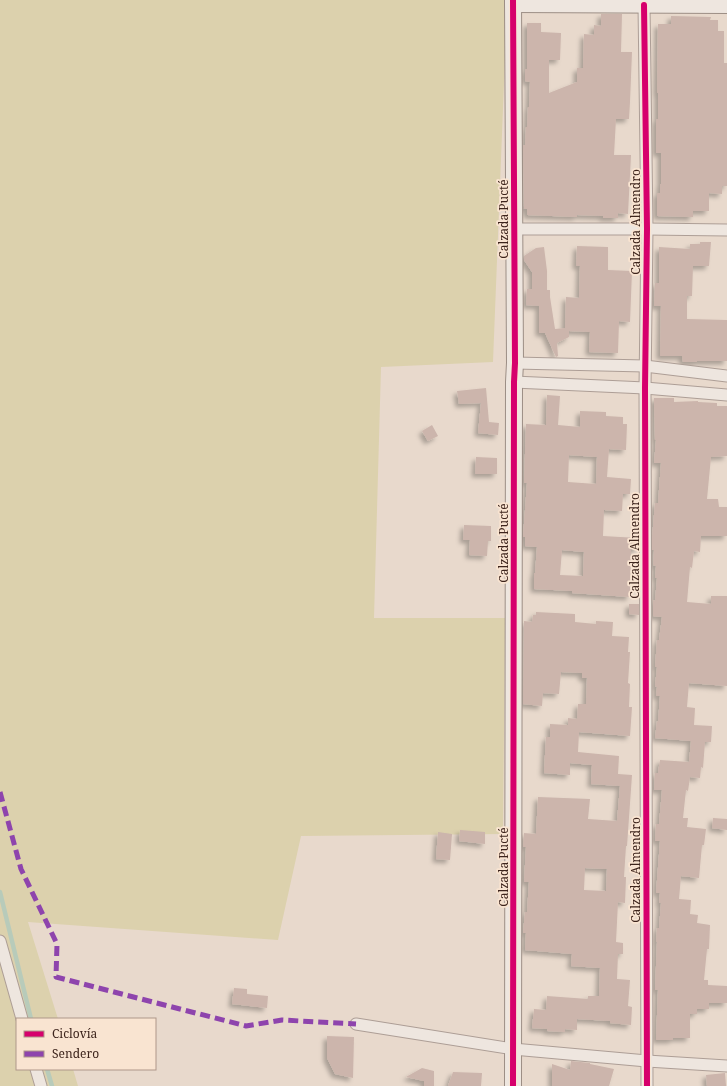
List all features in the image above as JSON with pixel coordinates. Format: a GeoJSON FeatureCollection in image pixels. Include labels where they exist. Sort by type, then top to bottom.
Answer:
{"type":"FeatureCollection","features":[{"type":"Feature","properties":{"kind":"street"},"geometry":{"type":"LineString","coordinates":[[513,2],[727,5]]}},
{"type":"Feature","properties":{"kind":"street","name":"Calzada Pucté"},"geometry":{"type":"LineString","coordinates":[[513,2],[515,363],[513,1086]]}},
{"type":"Feature","properties":{"kind":"street","name":"Calzada Almendro"},"geometry":{"type":"LineString","coordinates":[[644,5],[647,229],[645,366],[647,1086]]}},
{"type":"Feature","properties":{"kind":"street"},"geometry":{"type":"LineString","coordinates":[[514,229],[727,230]]}},
{"type":"Feature","properties":{"kind":"street"},"geometry":{"type":"LineString","coordinates":[[515,363],[645,366],[727,376]]}},
{"type":"Feature","properties":{"kind":"street"},"geometry":{"type":"LineString","coordinates":[[514,382],[645,388],[727,395]]}},
{"type":"Feature","properties":{"kind":"street"},"geometry":{"type":"LineString","coordinates":[[0,941],[22,1018]]}},
{"type":"Feature","properties":{"kind":"street"},"geometry":{"type":"LineString","coordinates":[[356,1024],[513,1049],[647,1061],[727,1066]]}},
{"type":"Feature","properties":{"kind":"street"},"geometry":{"type":"LineString","coordinates":[[36,1070],[41,1086]]}},
{"type":"Feature","properties":{"kind":"shaded area"},"geometry":{"type":"Polygon","coordinates":[[[0,0],[522,0],[506,32],[493,362],[381,367],[374,618],[505,618],[503,834],[301,836],[278,940],[28,922],[58,1018],[16,1018],[16,1070],[73,1070],[78,1086],[0,1086],[0,0]]]}},
{"type":"Feature","properties":{"kind":"building"},"geometry":{"type":"Polygon","coordinates":[[[601,14],[622,14],[621,52],[632,52],[629,119],[616,119],[614,155],[631,155],[628,214],[618,213],[618,218],[577,215],[577,217],[527,215],[527,209],[524,209],[523,145],[525,145],[527,127],[530,82],[525,81],[525,69],[527,69],[527,23],[541,23],[541,32],[561,33],[560,60],[549,60],[549,93],[577,82],[577,68],[583,68],[584,34],[594,35],[594,25],[601,26],[601,14]]]}},
{"type":"Feature","properties":{"kind":"building"},"geometry":{"type":"Polygon","coordinates":[[[671,16],[711,17],[710,20],[718,20],[718,31],[724,31],[724,63],[727,63],[727,186],[722,186],[722,194],[709,193],[709,211],[693,211],[693,217],[657,216],[657,193],[660,193],[661,184],[661,153],[656,153],[656,119],[658,119],[658,24],[671,24],[671,16]]]}},
{"type":"Feature","properties":{"kind":"building"},"geometry":{"type":"Polygon","coordinates":[[[700,242],[711,242],[709,266],[693,266],[692,296],[687,296],[687,319],[727,320],[727,361],[683,362],[682,356],[660,356],[661,306],[654,306],[655,283],[659,283],[659,247],[690,249],[690,244],[700,244],[700,242]]]}},
{"type":"Feature","properties":{"kind":"building"},"geometry":{"type":"Polygon","coordinates":[[[577,246],[608,247],[608,270],[632,271],[630,322],[619,321],[618,353],[589,352],[590,332],[569,331],[569,337],[557,343],[558,356],[556,357],[545,333],[539,333],[539,306],[526,305],[527,289],[532,289],[532,272],[524,260],[524,256],[536,248],[544,247],[547,271],[547,290],[550,290],[555,329],[565,328],[566,297],[579,298],[580,266],[576,266],[577,246]]]}},
{"type":"Feature","properties":{"kind":"building"},"geometry":{"type":"Polygon","coordinates":[[[486,388],[489,422],[499,423],[498,435],[478,433],[481,403],[459,404],[457,391],[486,388]]]}},
{"type":"Feature","properties":{"kind":"building"},"geometry":{"type":"Polygon","coordinates":[[[547,395],[560,396],[558,425],[580,427],[580,411],[606,412],[606,416],[623,417],[623,424],[627,424],[626,450],[609,449],[607,477],[631,479],[630,494],[623,494],[622,511],[604,510],[603,536],[638,538],[638,549],[631,549],[630,597],[534,589],[537,547],[525,546],[525,537],[523,537],[527,483],[524,483],[526,424],[546,425],[547,395]],[[569,455],[568,482],[596,484],[597,457],[569,455]],[[562,550],[560,575],[583,576],[584,552],[562,550]]]}},
{"type":"Feature","properties":{"kind":"building"},"geometry":{"type":"Polygon","coordinates":[[[654,398],[674,398],[674,402],[698,401],[717,403],[717,406],[727,406],[727,456],[711,457],[707,499],[718,499],[719,507],[727,507],[727,536],[701,536],[700,552],[694,551],[692,568],[690,567],[687,602],[711,604],[711,596],[727,596],[727,686],[689,683],[687,707],[695,708],[694,725],[712,726],[711,742],[705,742],[703,768],[701,767],[700,778],[690,777],[688,791],[686,790],[683,818],[688,818],[687,827],[706,829],[704,845],[702,845],[699,878],[681,876],[679,899],[691,900],[690,914],[698,915],[697,923],[710,925],[709,949],[707,949],[704,980],[708,980],[708,985],[727,986],[727,1003],[709,1003],[709,1009],[697,1009],[697,1014],[690,1014],[690,1038],[673,1038],[673,1040],[656,1040],[658,990],[655,990],[656,942],[661,903],[659,903],[660,893],[656,893],[660,841],[655,841],[656,824],[659,824],[662,790],[654,790],[655,773],[658,773],[660,760],[689,762],[691,741],[655,738],[660,696],[656,696],[657,687],[655,686],[657,667],[655,667],[657,640],[659,640],[662,617],[653,616],[653,600],[655,601],[657,578],[655,578],[656,566],[653,565],[654,550],[652,550],[652,538],[655,503],[658,503],[661,463],[654,463],[656,440],[654,398]]]}},
{"type":"Feature","properties":{"kind":"building"},"geometry":{"type":"Polygon","coordinates":[[[432,425],[438,436],[428,441],[422,431],[432,425]]]}},
{"type":"Feature","properties":{"kind":"building"},"geometry":{"type":"Polygon","coordinates":[[[476,457],[497,458],[497,474],[475,474],[476,457]]]}},
{"type":"Feature","properties":{"kind":"building"},"geometry":{"type":"Polygon","coordinates":[[[464,525],[491,526],[491,541],[488,541],[487,556],[469,555],[470,540],[463,540],[464,525]]]}},
{"type":"Feature","properties":{"kind":"building"},"geometry":{"type":"Polygon","coordinates":[[[629,604],[639,604],[639,615],[629,614],[629,604]]]}},
{"type":"Feature","properties":{"kind":"building"},"geometry":{"type":"Polygon","coordinates":[[[536,612],[575,614],[575,622],[596,624],[596,621],[613,622],[612,636],[629,637],[629,707],[632,707],[630,736],[579,732],[578,752],[619,756],[618,774],[632,775],[624,877],[626,877],[625,903],[618,902],[616,942],[623,943],[623,954],[618,954],[617,979],[630,980],[628,1006],[632,1007],[631,1025],[610,1023],[610,1021],[577,1019],[577,1030],[565,1029],[565,1032],[532,1028],[534,1009],[546,1010],[547,996],[588,999],[588,996],[599,996],[600,968],[571,966],[572,954],[525,950],[526,933],[523,933],[525,912],[527,912],[529,882],[524,882],[526,847],[523,847],[524,833],[536,834],[538,797],[590,799],[588,819],[617,821],[620,786],[591,784],[592,765],[570,763],[570,775],[544,773],[546,737],[550,737],[550,724],[568,725],[568,718],[577,719],[578,704],[586,704],[587,678],[582,678],[582,673],[561,672],[559,694],[543,693],[542,706],[523,704],[524,621],[532,622],[533,615],[536,615],[536,612]],[[585,868],[584,890],[606,891],[607,869],[585,868]]]}},
{"type":"Feature","properties":{"kind":"building"},"geometry":{"type":"Polygon","coordinates":[[[713,818],[727,819],[727,830],[712,828],[713,818]]]}},
{"type":"Feature","properties":{"kind":"building"},"geometry":{"type":"Polygon","coordinates":[[[460,830],[485,832],[485,844],[459,841],[460,830]]]}},
{"type":"Feature","properties":{"kind":"building"},"geometry":{"type":"Polygon","coordinates":[[[438,832],[452,834],[450,860],[436,859],[438,832]]]}},
{"type":"Feature","properties":{"kind":"building"},"geometry":{"type":"Polygon","coordinates":[[[234,988],[247,989],[247,994],[268,996],[267,1008],[232,1004],[234,988]]]}},
{"type":"Feature","properties":{"kind":"building"},"geometry":{"type":"Polygon","coordinates":[[[327,1036],[354,1037],[353,1078],[335,1074],[327,1058],[327,1036]]]}},
{"type":"Feature","properties":{"kind":"building"},"geometry":{"type":"Polygon","coordinates":[[[571,1061],[590,1063],[614,1069],[609,1086],[552,1086],[552,1064],[570,1070],[571,1061]]]}},
{"type":"Feature","properties":{"kind":"building"},"geometry":{"type":"Polygon","coordinates":[[[422,1068],[434,1071],[434,1086],[424,1086],[424,1081],[406,1077],[422,1068]]]}},
{"type":"Feature","properties":{"kind":"building"},"geometry":{"type":"Polygon","coordinates":[[[453,1072],[482,1073],[481,1086],[448,1086],[453,1072]]]}},
{"type":"Feature","properties":{"kind":"building"},"geometry":{"type":"Polygon","coordinates":[[[725,1073],[726,1086],[707,1086],[706,1075],[725,1073]]]}},
{"type":"Feature","properties":{"kind":"waterway"},"geometry":{"type":"LineString","coordinates":[[0,892],[31,1018]]}},
{"type":"Feature","properties":{"kind":"waterway"},"geometry":{"type":"LineString","coordinates":[[47,1070],[52,1086]]}},
{"type":"Feature","properties":{"kind":"marked path"},"geometry":{"type":"LineString","coordinates":[[0,792],[21,869],[57,944],[56,977],[246,1026],[282,1020],[356,1024]]}},
{"type":"Feature","properties":{"kind":"cycle path"},"geometry":{"type":"LineString","coordinates":[[513,0],[515,363],[513,1086]]}},
{"type":"Feature","properties":{"kind":"cycle path"},"geometry":{"type":"LineString","coordinates":[[644,5],[647,229],[645,388],[647,1086]]}}]}
